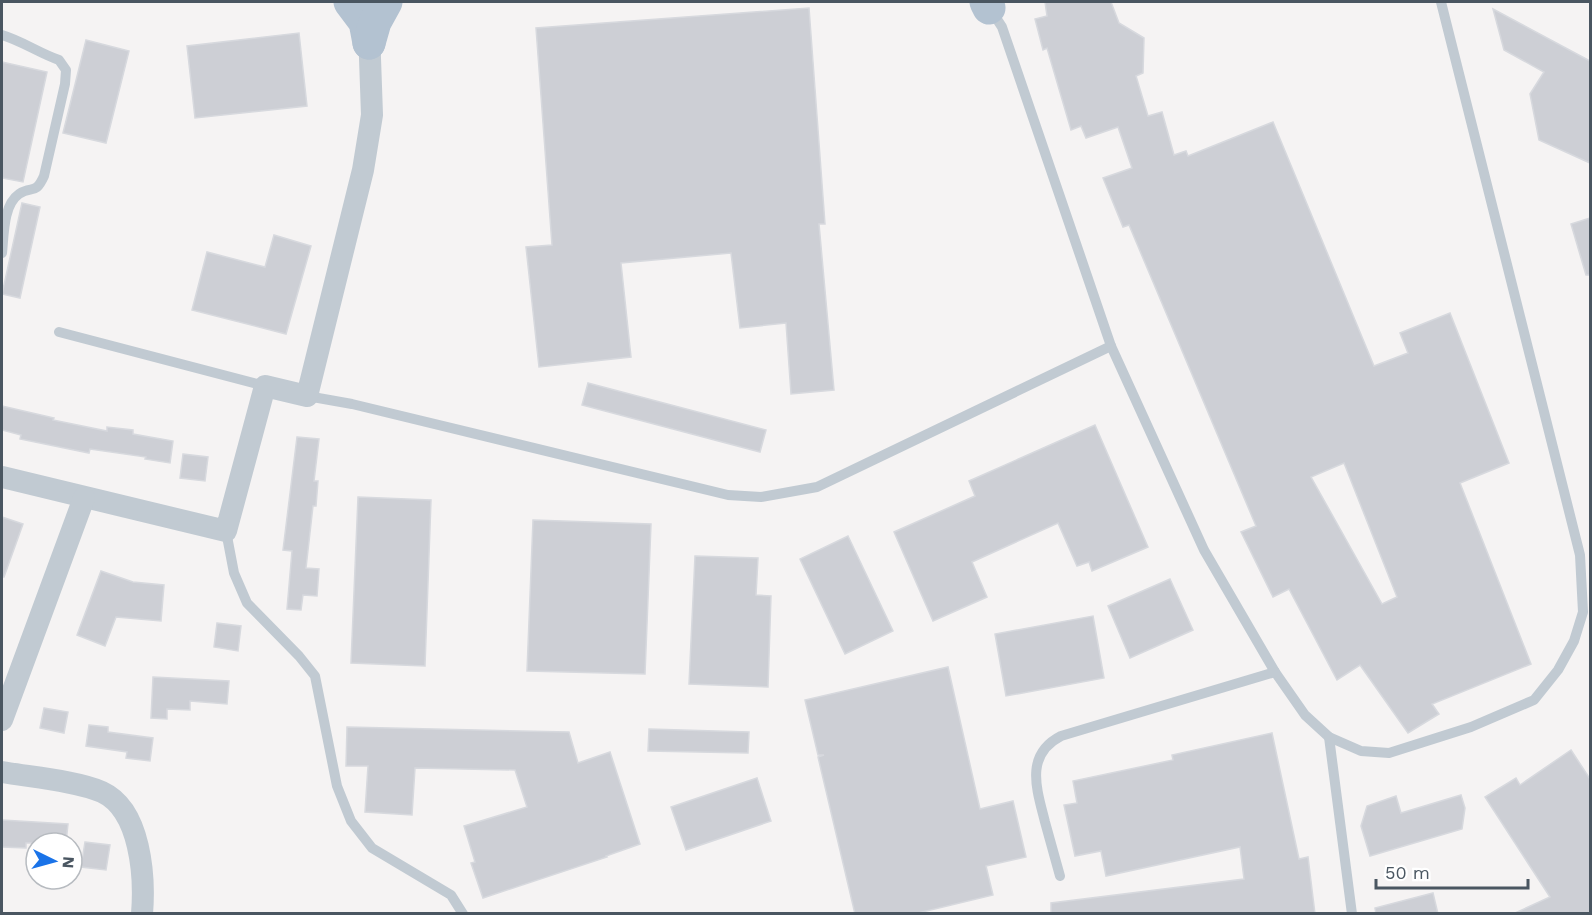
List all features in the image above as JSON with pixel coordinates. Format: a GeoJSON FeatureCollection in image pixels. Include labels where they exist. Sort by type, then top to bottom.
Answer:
{"type":"FeatureCollection","features":[{"type":"Feature","properties":{"kind":"main road"},"geometry":{"type":"LineString","coordinates":[[350,2],[365,22],[369,43]]}},
{"type":"Feature","properties":{"kind":"main road"},"geometry":{"type":"LineString","coordinates":[[369,43],[375,22],[386,2]]}},
{"type":"Feature","properties":{"kind":"street"},"geometry":{"type":"LineString","coordinates":[[2,477],[226,531],[265,386],[307,396],[363,170],[372,115],[369,2]]}},
{"type":"Feature","properties":{"kind":"street"},"geometry":{"type":"LineString","coordinates":[[2,720],[84,498]]}},
{"type":"Feature","properties":{"kind":"street"},"geometry":{"type":"LineString","coordinates":[[2,772],[80,786],[102,793],[117,803],[128,817],[136,839],[144,894],[142,914]]}},
{"type":"Feature","properties":{"kind":"lane"},"geometry":{"type":"LineString","coordinates":[[995,7],[1111,346],[1204,550],[1275,672],[1305,715],[1329,736],[1361,751],[1389,753],[1471,727],[1534,700],[1564,660],[1574,641],[1582,612],[1580,555],[1441,2]]}},
{"type":"Feature","properties":{"kind":"lane"},"geometry":{"type":"LineString","coordinates":[[2,35],[59,60],[66,70],[65,84],[44,176],[40,186],[21,193],[10,202],[2,253]]}},
{"type":"Feature","properties":{"kind":"lane"},"geometry":{"type":"LineString","coordinates":[[58,332],[265,386]]}},
{"type":"Feature","properties":{"kind":"lane"},"geometry":{"type":"LineString","coordinates":[[307,396],[352,404],[728,495],[761,497],[817,487],[1111,346]]}},
{"type":"Feature","properties":{"kind":"lane"},"geometry":{"type":"LineString","coordinates":[[226,531],[234,573],[247,603],[299,656],[315,676],[337,786],[351,821],[372,848],[451,895],[463,914]]}},
{"type":"Feature","properties":{"kind":"lane"},"geometry":{"type":"LineString","coordinates":[[1060,876],[1035,785],[1036,765],[1049,742],[1061,736],[1275,672]]}},
{"type":"Feature","properties":{"kind":"lane"},"geometry":{"type":"LineString","coordinates":[[1329,736],[1352,914]]}},
{"type":"Feature","properties":{"kind":"building"},"geometry":{"type":"Polygon","coordinates":[[[1045,2],[1111,2],[1119,23],[1144,38],[1143,73],[1136,76],[1148,116],[1162,112],[1174,155],[1186,151],[1188,156],[1273,122],[1374,366],[1408,353],[1400,333],[1450,313],[1509,463],[1460,483],[1531,664],[1432,704],[1439,714],[1408,733],[1360,665],[1337,680],[1289,589],[1273,597],[1241,532],[1256,526],[1129,225],[1123,227],[1103,178],[1132,168],[1118,127],[1086,138],[1081,126],[1071,130],[1047,48],[1043,50],[1035,19],[1047,16],[1045,2]],[[1344,463],[1311,477],[1382,604],[1397,597],[1344,463]]]}},
{"type":"Feature","properties":{"kind":"building"},"geometry":{"type":"Polygon","coordinates":[[[809,8],[825,224],[819,224],[834,390],[791,394],[786,323],[740,328],[731,253],[621,263],[631,357],[539,367],[526,247],[552,245],[536,28],[809,8]]]}},
{"type":"Feature","properties":{"kind":"building"},"geometry":{"type":"Polygon","coordinates":[[[1493,9],[1590,61],[1590,163],[1539,140],[1530,94],[1544,72],[1504,50],[1493,9]]]}},
{"type":"Feature","properties":{"kind":"building"},"geometry":{"type":"Polygon","coordinates":[[[299,33],[307,106],[195,118],[187,46],[299,33]]]}},
{"type":"Feature","properties":{"kind":"building"},"geometry":{"type":"Polygon","coordinates":[[[86,40],[129,51],[106,143],[63,133],[86,40]]]}},
{"type":"Feature","properties":{"kind":"building"},"geometry":{"type":"Polygon","coordinates":[[[2,62],[47,72],[23,182],[2,178],[2,62]]]}},
{"type":"Feature","properties":{"kind":"building"},"geometry":{"type":"Polygon","coordinates":[[[22,203],[40,207],[20,298],[2,294],[22,203]]]}},
{"type":"Feature","properties":{"kind":"building"},"geometry":{"type":"Polygon","coordinates":[[[1590,218],[1590,275],[1586,275],[1571,224],[1590,218]]]}},
{"type":"Feature","properties":{"kind":"building"},"geometry":{"type":"Polygon","coordinates":[[[274,235],[311,246],[286,334],[192,310],[207,252],[265,267],[274,235]]]}},
{"type":"Feature","properties":{"kind":"building"},"geometry":{"type":"Polygon","coordinates":[[[588,383],[766,430],[760,452],[582,405],[588,383]]]}},
{"type":"Feature","properties":{"kind":"building"},"geometry":{"type":"Polygon","coordinates":[[[2,406],[54,418],[53,420],[107,431],[107,427],[133,430],[133,434],[173,441],[170,463],[90,449],[89,453],[20,439],[21,435],[2,430],[2,406]]]}},
{"type":"Feature","properties":{"kind":"building"},"geometry":{"type":"Polygon","coordinates":[[[1095,425],[1148,547],[1092,571],[1089,562],[1077,566],[1058,523],[972,562],[987,597],[933,621],[894,532],[975,496],[969,481],[1095,425]]]}},
{"type":"Feature","properties":{"kind":"building"},"geometry":{"type":"Polygon","coordinates":[[[297,437],[319,439],[314,481],[318,481],[316,506],[313,506],[306,568],[319,569],[317,596],[303,595],[301,610],[287,609],[292,551],[283,550],[297,437]]]}},
{"type":"Feature","properties":{"kind":"building"},"geometry":{"type":"Polygon","coordinates":[[[183,454],[208,457],[205,481],[180,478],[183,454]]]}},
{"type":"Feature","properties":{"kind":"building"},"geometry":{"type":"Polygon","coordinates":[[[358,497],[431,500],[425,666],[351,663],[358,497]]]}},
{"type":"Feature","properties":{"kind":"building"},"geometry":{"type":"Polygon","coordinates":[[[2,517],[23,524],[4,577],[2,577],[2,517]]]}},
{"type":"Feature","properties":{"kind":"building"},"geometry":{"type":"Polygon","coordinates":[[[533,520],[651,524],[645,674],[527,671],[533,520]]]}},
{"type":"Feature","properties":{"kind":"building"},"geometry":{"type":"Polygon","coordinates":[[[848,536],[893,631],[845,654],[800,559],[848,536]]]}},
{"type":"Feature","properties":{"kind":"building"},"geometry":{"type":"Polygon","coordinates":[[[695,556],[758,558],[756,595],[771,596],[768,687],[689,684],[695,556]]]}},
{"type":"Feature","properties":{"kind":"building"},"geometry":{"type":"Polygon","coordinates":[[[101,571],[133,582],[164,585],[161,621],[116,617],[105,646],[77,635],[101,571]]]}},
{"type":"Feature","properties":{"kind":"building"},"geometry":{"type":"Polygon","coordinates":[[[1170,579],[1193,630],[1130,658],[1108,606],[1170,579]]]}},
{"type":"Feature","properties":{"kind":"building"},"geometry":{"type":"Polygon","coordinates":[[[1093,616],[1104,678],[1006,696],[995,634],[1093,616]]]}},
{"type":"Feature","properties":{"kind":"building"},"geometry":{"type":"Polygon","coordinates":[[[217,623],[241,626],[238,651],[214,647],[217,623]]]}},
{"type":"Feature","properties":{"kind":"building"},"geometry":{"type":"Polygon","coordinates":[[[948,667],[980,809],[1013,801],[1026,857],[986,866],[993,895],[914,914],[855,914],[818,757],[824,755],[818,755],[805,700],[948,667]]]}},
{"type":"Feature","properties":{"kind":"building"},"geometry":{"type":"Polygon","coordinates":[[[153,677],[229,681],[227,704],[190,701],[190,710],[167,709],[167,719],[151,718],[153,677]]]}},
{"type":"Feature","properties":{"kind":"building"},"geometry":{"type":"Polygon","coordinates":[[[44,708],[68,712],[64,733],[40,728],[44,708]]]}},
{"type":"Feature","properties":{"kind":"building"},"geometry":{"type":"Polygon","coordinates":[[[89,725],[108,727],[108,732],[153,738],[150,761],[126,758],[127,752],[86,746],[89,725]]]}},
{"type":"Feature","properties":{"kind":"building"},"geometry":{"type":"Polygon","coordinates":[[[347,727],[569,732],[578,763],[610,752],[640,844],[483,898],[471,863],[475,862],[464,826],[527,807],[515,770],[415,768],[412,815],[365,812],[368,766],[346,766],[347,727]]]}},
{"type":"Feature","properties":{"kind":"building"},"geometry":{"type":"Polygon","coordinates":[[[649,729],[749,732],[748,753],[648,751],[649,729]]]}},
{"type":"Feature","properties":{"kind":"building"},"geometry":{"type":"Polygon","coordinates":[[[1272,733],[1299,859],[1308,857],[1315,914],[1051,914],[1051,903],[1244,879],[1240,847],[1106,876],[1101,851],[1075,856],[1064,805],[1077,803],[1073,781],[1173,760],[1172,755],[1272,733]]]}},
{"type":"Feature","properties":{"kind":"building"},"geometry":{"type":"Polygon","coordinates":[[[1571,750],[1590,779],[1590,914],[1513,914],[1550,897],[1485,797],[1516,778],[1520,785],[1571,750]]]}},
{"type":"Feature","properties":{"kind":"building"},"geometry":{"type":"Polygon","coordinates":[[[757,778],[771,821],[686,850],[671,807],[757,778]]]}},
{"type":"Feature","properties":{"kind":"building"},"geometry":{"type":"Polygon","coordinates":[[[1461,795],[1465,808],[1462,829],[1370,856],[1361,826],[1367,806],[1396,796],[1401,813],[1461,795]]]}},
{"type":"Feature","properties":{"kind":"building"},"geometry":{"type":"Polygon","coordinates":[[[2,820],[68,824],[67,831],[24,831],[24,848],[2,847],[2,820]]]}},
{"type":"Feature","properties":{"kind":"building"},"geometry":{"type":"Polygon","coordinates":[[[85,842],[110,845],[106,870],[84,867],[85,842]]]}},
{"type":"Feature","properties":{"kind":"building"},"geometry":{"type":"Polygon","coordinates":[[[1433,893],[1438,914],[1376,914],[1375,908],[1433,893]]]}}]}
